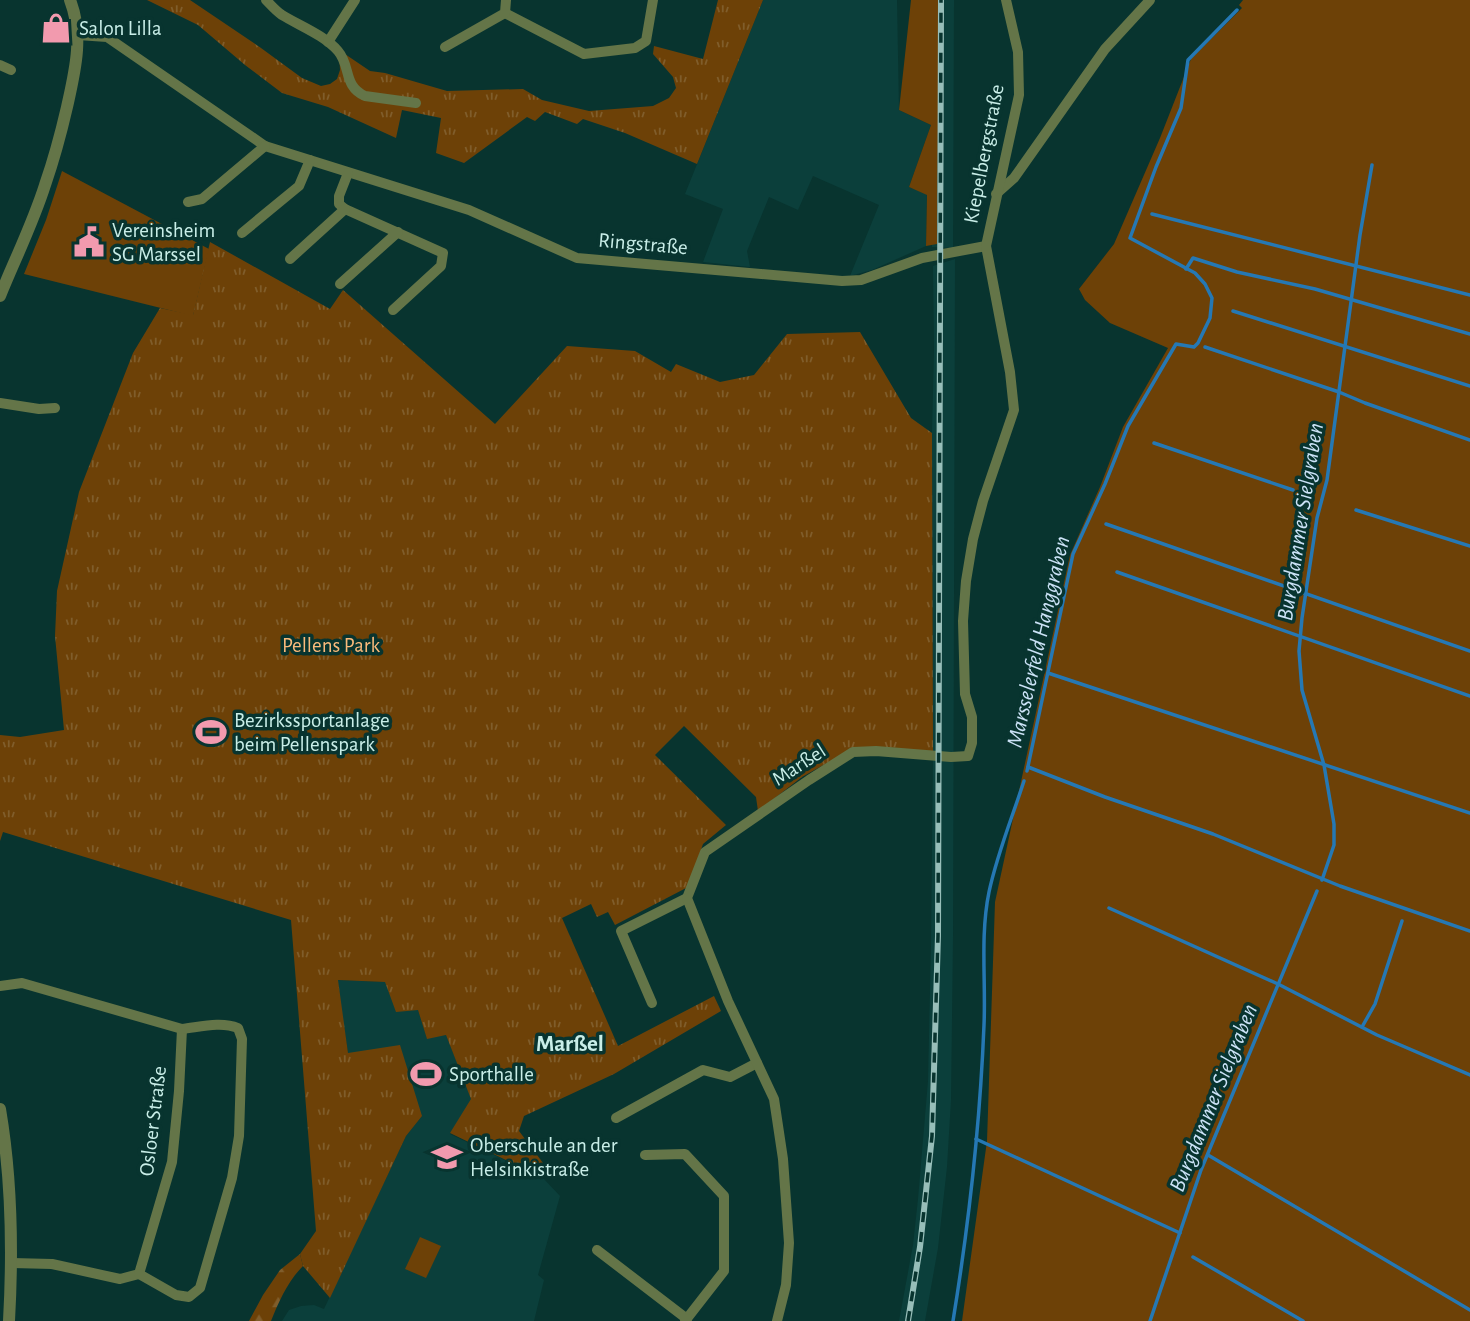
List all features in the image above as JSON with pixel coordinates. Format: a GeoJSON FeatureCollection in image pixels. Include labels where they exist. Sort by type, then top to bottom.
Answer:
{"type":"FeatureCollection","features":[{"type":"Feature","properties":{"kind":"street"},"geometry":{"type":"LineString","coordinates":[[0,296],[45,187],[60,138],[77,55],[78,34],[70,0]]}},
{"type":"Feature","properties":{"kind":"street"},"geometry":{"type":"LineString","coordinates":[[266,0],[279,13],[337,50],[344,60],[349,80],[358,93],[416,103]]}},
{"type":"Feature","properties":{"kind":"street"},"geometry":{"type":"LineString","coordinates":[[328,42],[355,0]]}},
{"type":"Feature","properties":{"kind":"street"},"geometry":{"type":"LineString","coordinates":[[505,13],[506,0]]}},
{"type":"Feature","properties":{"kind":"street"},"geometry":{"type":"LineString","coordinates":[[505,13],[584,54],[635,48],[646,41],[653,0]]}},
{"type":"Feature","properties":{"kind":"street","name":"Kiepelbergstraße"},"geometry":{"type":"LineString","coordinates":[[999,316],[986,246],[1019,95],[1018,52],[1006,0]]}},
{"type":"Feature","properties":{"kind":"street"},"geometry":{"type":"LineString","coordinates":[[996,194],[1014,178],[1105,50],[1150,0]]}},
{"type":"Feature","properties":{"kind":"street"},"geometry":{"type":"LineString","coordinates":[[445,47],[505,13]]}},
{"type":"Feature","properties":{"kind":"street","name":"Ringstraße"},"geometry":{"type":"LineString","coordinates":[[78,34],[107,37],[265,146],[469,210],[577,258],[842,281],[862,280],[922,258],[986,246]]}},
{"type":"Feature","properties":{"kind":"street"},"geometry":{"type":"LineString","coordinates":[[0,65],[10,71]]}},
{"type":"Feature","properties":{"kind":"street"},"geometry":{"type":"LineString","coordinates":[[188,202],[202,199],[265,146]]}},
{"type":"Feature","properties":{"kind":"street"},"geometry":{"type":"LineString","coordinates":[[242,233],[299,186],[310,160]]}},
{"type":"Feature","properties":{"kind":"street"},"geometry":{"type":"LineString","coordinates":[[348,173],[339,196],[339,204],[443,253],[441,266],[393,310]]}},
{"type":"Feature","properties":{"kind":"street"},"geometry":{"type":"LineString","coordinates":[[289,259],[345,209]]}},
{"type":"Feature","properties":{"kind":"street"},"geometry":{"type":"LineString","coordinates":[[340,284],[398,232]]}},
{"type":"Feature","properties":{"kind":"street","name":"Marßel"},"geometry":{"type":"LineString","coordinates":[[687,898],[705,852],[853,752],[968,756],[972,743],[972,717],[965,694],[963,621],[966,581],[983,501],[1014,410],[999,316]]}},
{"type":"Feature","properties":{"kind":"street"},"geometry":{"type":"LineString","coordinates":[[0,403],[39,409],[55,408]]}},
{"type":"Feature","properties":{"kind":"street"},"geometry":{"type":"LineString","coordinates":[[652,1003],[621,931],[687,898],[706,949],[774,1099],[783,1159],[789,1242],[786,1285],[777,1321]]}},
{"type":"Feature","properties":{"kind":"street"},"geometry":{"type":"LineString","coordinates":[[0,986],[22,983],[182,1028],[231,1025],[238,1028],[242,1039],[239,1136],[232,1178],[200,1288],[189,1297],[176,1294],[139,1275],[120,1279],[52,1264],[12,1263]]}},
{"type":"Feature","properties":{"kind":"street","name":"Osloer Straße"},"geometry":{"type":"LineString","coordinates":[[139,1275],[172,1162],[182,1028]]}},
{"type":"Feature","properties":{"kind":"street"},"geometry":{"type":"LineString","coordinates":[[617,1118],[703,1070],[730,1077],[757,1063]]}},
{"type":"Feature","properties":{"kind":"street"},"geometry":{"type":"LineString","coordinates":[[0,1109],[9,1170],[12,1225],[9,1321]]}},
{"type":"Feature","properties":{"kind":"street"},"geometry":{"type":"LineString","coordinates":[[597,1250],[686,1320],[724,1271],[724,1196],[685,1154],[645,1155]]}},
{"type":"Feature","properties":{"kind":"shaded area"},"geometry":{"type":"Polygon","coordinates":[[[763,0],[897,0],[899,110],[931,125],[909,187],[927,194],[926,246],[872,270],[850,276],[879,205],[813,176],[798,210],[769,197],[747,251],[750,267],[703,262],[723,209],[685,194],[763,0]]]}},
{"type":"Feature","properties":{"kind":"shaded area"},"geometry":{"type":"Polygon","coordinates":[[[935,0],[954,0],[953,248],[932,247],[935,0]]]}},
{"type":"Feature","properties":{"kind":"shaded area"},"geometry":{"type":"Polygon","coordinates":[[[955,259],[951,1100],[938,1248],[925,1321],[899,1321],[913,1245],[928,1081],[933,751],[933,266],[955,259]]]}},
{"type":"Feature","properties":{"kind":"shaded area","name":"Oberschule an der Helsinkistraße"},"geometry":{"type":"Polygon","coordinates":[[[337,980],[385,982],[418,1010],[427,1038],[446,1035],[472,1099],[450,1134],[543,1178],[560,1196],[538,1275],[544,1280],[534,1321],[282,1321],[289,1310],[301,1306],[314,1305],[324,1309],[406,1136],[422,1116],[348,1053],[337,980]]]}},
{"type":"Feature","properties":{"kind":"green space"},"geometry":{"type":"Polygon","coordinates":[[[147,0],[190,0],[302,78],[321,86],[337,79],[340,70],[339,50],[370,71],[447,91],[523,89],[542,100],[589,111],[653,106],[669,98],[676,88],[673,77],[653,54],[654,46],[703,59],[718,0],[763,0],[697,164],[625,133],[583,119],[577,124],[545,112],[535,121],[527,117],[464,163],[436,153],[441,118],[402,110],[396,138],[328,107],[282,93],[198,25],[147,0]]]}},
{"type":"Feature","properties":{"kind":"green space"},"geometry":{"type":"Polygon","coordinates":[[[911,0],[939,0],[937,244],[926,246],[927,195],[909,187],[931,125],[899,110],[911,0]]]}},
{"type":"Feature","properties":{"kind":"green space"},"geometry":{"type":"Polygon","coordinates":[[[1243,0],[1470,0],[1470,1321],[962,1321],[987,1141],[995,902],[1070,555],[1123,427],[1168,348],[1110,323],[1085,300],[1079,289],[1114,244],[1191,59],[1242,8],[1239,5],[1243,0]]]}},
{"type":"Feature","properties":{"kind":"green space"},"geometry":{"type":"Polygon","coordinates":[[[62,171],[209,249],[193,316],[24,274],[62,171]]]}},
{"type":"Feature","properties":{"kind":"green space","name":"Pellens Park"},"geometry":{"type":"Polygon","coordinates":[[[210,242],[330,309],[343,290],[495,424],[567,346],[635,351],[671,372],[676,364],[720,382],[754,375],[787,334],[860,332],[911,418],[932,433],[933,751],[852,749],[802,777],[758,811],[756,797],[684,726],[655,755],[726,825],[703,844],[688,887],[615,925],[608,912],[597,917],[591,904],[562,918],[618,1046],[714,996],[721,1011],[614,1074],[524,1116],[519,1131],[549,1171],[543,1178],[450,1133],[471,1099],[446,1035],[427,1039],[418,1010],[396,1012],[385,982],[338,980],[348,1053],[400,1045],[422,1116],[406,1136],[330,1298],[303,1266],[300,1254],[316,1231],[291,920],[3,832],[0,841],[0,735],[20,737],[64,730],[55,636],[57,591],[79,492],[133,353],[160,308],[193,315],[210,242]]]}},
{"type":"Feature","properties":{"kind":"green space"},"geometry":{"type":"Polygon","coordinates":[[[420,1237],[441,1246],[426,1278],[405,1269],[420,1237]]]}},
{"type":"Feature","properties":{"kind":"green space"},"geometry":{"type":"Polygon","coordinates":[[[300,1254],[303,1266],[284,1292],[271,1321],[249,1321],[280,1270],[300,1254]]]}},
{"type":"Feature","properties":{"kind":"waterway","name":"Marsselerfeld Hanggraben"},"geometry":{"type":"LineString","coordinates":[[1027,771],[1073,554],[1128,426],[1176,344],[1194,347],[1210,318],[1212,298],[1195,273],[1130,238],[1181,108],[1188,60],[1237,10]]}},
{"type":"Feature","properties":{"kind":"waterway","name":"Burgdammer Sielgraben"},"geometry":{"type":"LineString","coordinates":[[1322,880],[1334,845],[1334,824],[1324,765],[1302,690],[1299,651],[1317,518],[1327,480],[1372,165]]}},
{"type":"Feature","properties":{"kind":"waterway"},"geometry":{"type":"LineString","coordinates":[[1152,214],[1470,295]]}},
{"type":"Feature","properties":{"kind":"waterway"},"geometry":{"type":"LineString","coordinates":[[1186,269],[1193,258],[1237,272],[1315,289],[1470,334]]}},
{"type":"Feature","properties":{"kind":"waterway"},"geometry":{"type":"LineString","coordinates":[[1233,311],[1470,386]]}},
{"type":"Feature","properties":{"kind":"waterway","name":"Burgdammer Sielgraben"},"geometry":{"type":"LineString","coordinates":[[1205,347],[1470,440]]}},
{"type":"Feature","properties":{"kind":"waterway"},"geometry":{"type":"LineString","coordinates":[[1154,443],[1293,490]]}},
{"type":"Feature","properties":{"kind":"waterway"},"geometry":{"type":"LineString","coordinates":[[1356,510],[1470,546]]}},
{"type":"Feature","properties":{"kind":"waterway"},"geometry":{"type":"LineString","coordinates":[[1106,524],[1470,651]]}},
{"type":"Feature","properties":{"kind":"waterway"},"geometry":{"type":"LineString","coordinates":[[1117,572],[1470,696]]}},
{"type":"Feature","properties":{"kind":"waterway"},"geometry":{"type":"LineString","coordinates":[[1048,673],[1470,813]]}},
{"type":"Feature","properties":{"kind":"waterway"},"geometry":{"type":"LineString","coordinates":[[1028,767],[1213,834],[1340,886],[1470,931]]}},
{"type":"Feature","properties":{"kind":"waterway","name":"Marsselerfeld Hanggraben"},"geometry":{"type":"LineString","coordinates":[[953,1321],[969,1210],[980,1099],[986,909],[996,864],[1024,781]]}},
{"type":"Feature","properties":{"kind":"waterway","name":"Burgdammer Sielgraben"},"geometry":{"type":"LineString","coordinates":[[1150,1321],[1201,1170],[1317,891]]}},
{"type":"Feature","properties":{"kind":"waterway"},"geometry":{"type":"LineString","coordinates":[[1109,908],[1278,984],[1377,1035],[1470,1075]]}},
{"type":"Feature","properties":{"kind":"waterway"},"geometry":{"type":"LineString","coordinates":[[1362,1027],[1375,1004],[1402,921]]}},
{"type":"Feature","properties":{"kind":"waterway"},"geometry":{"type":"LineString","coordinates":[[976,1139],[1180,1233]]}},
{"type":"Feature","properties":{"kind":"waterway"},"geometry":{"type":"LineString","coordinates":[[1208,1155],[1470,1310]]}},
{"type":"Feature","properties":{"kind":"waterway"},"geometry":{"type":"LineString","coordinates":[[1193,1257],[1303,1321]]}},
{"type":"Feature","properties":{"kind":"railway"},"geometry":{"type":"LineString","coordinates":[[908,1321],[920,1247],[932,1136],[938,936],[941,0]]}},
{"type":"Feature","properties":{"kind":"place","name":"Salon Lilla"},"geometry":{"type":"Point","coordinates":[56,28]}},
{"type":"Feature","properties":{"kind":"place","name":"Vereinsheim SG Marssel"},"geometry":{"type":"Point","coordinates":[89,242]}},
{"type":"Feature","properties":{"kind":"place","name":"Bezirkssportanlage beim Pellenspark"},"geometry":{"type":"Point","coordinates":[211,732]}},
{"type":"Feature","properties":{"kind":"place","name":"Sporthalle"},"geometry":{"type":"Point","coordinates":[426,1074]}},
{"type":"Feature","properties":{"kind":"place","name":"Oberschule an der Helsinkistraße"},"geometry":{"type":"Point","coordinates":[447,1157]}},
{"type":"Feature","properties":{"kind":"district","name":"Marßel"},"geometry":{"type":"Point","coordinates":[570,1044]}}]}
